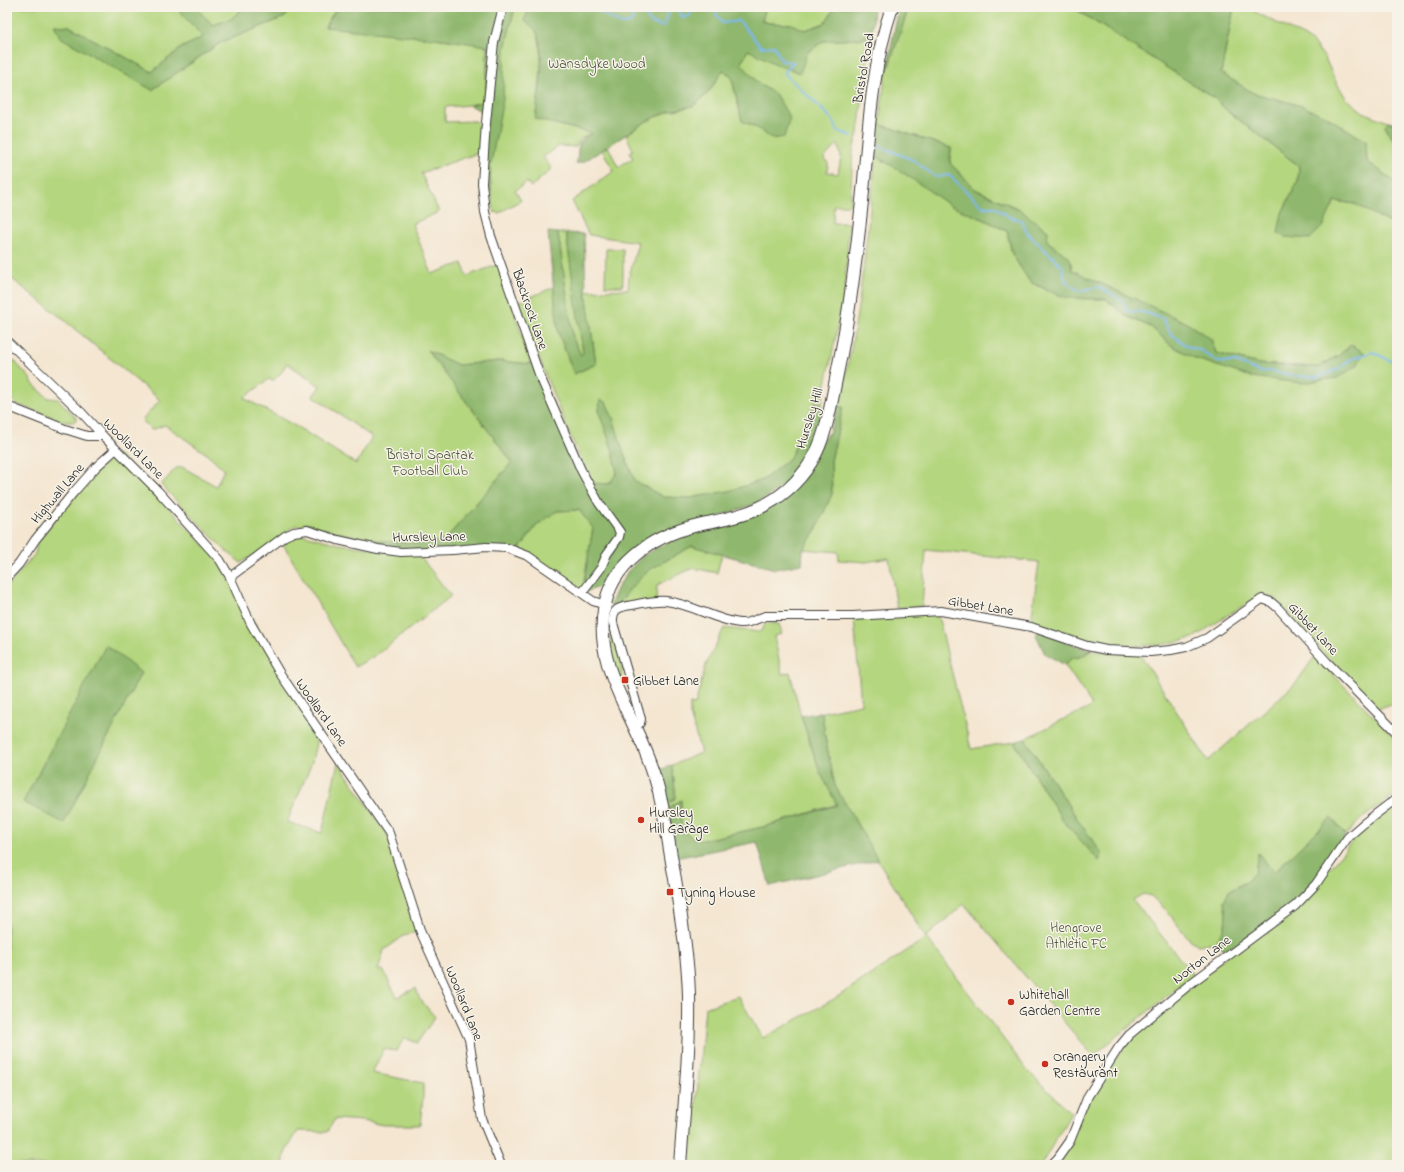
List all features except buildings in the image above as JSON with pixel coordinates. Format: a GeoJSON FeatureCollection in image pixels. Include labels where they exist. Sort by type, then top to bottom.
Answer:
{"type":"FeatureCollection","features":[{"type":"Feature","properties":{"kind":"highway","name":"Bristol Road"},"geometry":{"type":"LineString","coordinates":[[868,136],[876,67],[892,7]]}},
{"type":"Feature","properties":{"kind":"highway","name":"Hursley Hill"},"geometry":{"type":"LineString","coordinates":[[635,728],[615,685],[607,660],[602,630],[605,605],[610,587],[628,561],[643,548],[661,538],[682,530],[742,515],[765,505],[796,482],[815,455],[822,437],[832,398],[849,311],[868,136]]}},
{"type":"Feature","properties":{"kind":"highway"},"geometry":{"type":"LineString","coordinates":[[635,728],[654,772],[663,811],[680,911],[688,979],[688,1051],[680,1165]]}},
{"type":"Feature","properties":{"kind":"street","name":"Blackrock Lane"},"geometry":{"type":"LineString","coordinates":[[503,7],[494,42],[486,123],[482,183],[485,212],[540,374],[581,470],[599,503],[620,532],[619,537],[607,554],[601,568],[582,593]]}},
{"type":"Feature","properties":{"kind":"street","name":"Woollard Lane"},"geometry":{"type":"LineString","coordinates":[[7,342],[82,413],[158,491],[220,560],[230,577],[251,624],[279,672],[390,833],[421,933],[469,1039],[482,1119],[501,1165]]}},
{"type":"Feature","properties":{"kind":"street"},"geometry":{"type":"LineString","coordinates":[[7,406],[65,429],[88,436],[103,436]]}},
{"type":"Feature","properties":{"kind":"street","name":"Highwall Lane"},"geometry":{"type":"LineString","coordinates":[[7,577],[19,564],[35,540],[73,493],[96,467],[116,449]]}},
{"type":"Feature","properties":{"kind":"street","name":"Hursley Lane"},"geometry":{"type":"LineString","coordinates":[[230,577],[285,536],[294,532],[308,530],[338,540],[401,552],[486,547],[507,548],[528,556],[592,601],[605,605]]}},
{"type":"Feature","properties":{"kind":"street","name":"Gibbet Lane"},"geometry":{"type":"LineString","coordinates":[[635,728],[640,723],[641,718],[613,623],[614,612],[616,609],[624,606],[665,601],[715,617],[741,623],[753,622],[760,617],[766,616],[847,616],[941,611],[1031,627],[1087,646],[1106,650],[1150,652],[1186,647],[1207,638],[1262,599],[1271,602],[1278,608],[1327,662],[1397,733]]}},
{"type":"Feature","properties":{"kind":"street","name":"Norton Lane"},"geometry":{"type":"LineString","coordinates":[[1051,1165],[1070,1141],[1088,1096],[1119,1047],[1130,1035],[1190,984],[1295,906],[1316,884],[1348,838],[1363,824],[1397,798]]}},
{"type":"Feature","properties":{"kind":"green space","name":"Bristol Spartak Football Club"},"geometry":{"type":"Polygon","coordinates":[[[7,7],[176,7],[204,37],[181,48],[152,72],[69,26],[152,90],[220,43],[285,17],[294,7],[337,7],[325,26],[487,45],[486,91],[482,102],[470,105],[445,107],[445,122],[476,121],[483,129],[481,152],[421,173],[439,212],[412,224],[432,274],[462,263],[467,276],[499,264],[531,364],[501,361],[458,365],[428,351],[512,462],[444,541],[399,543],[372,540],[331,531],[305,523],[302,526],[296,525],[241,563],[224,549],[161,485],[176,468],[182,467],[216,486],[224,470],[211,457],[165,425],[151,430],[142,420],[160,400],[58,315],[7,275],[7,7]],[[287,363],[281,373],[273,381],[269,379],[244,398],[299,428],[356,464],[372,437],[313,396],[320,386],[287,363]]]}},
{"type":"Feature","properties":{"kind":"green space"},"geometry":{"type":"Polygon","coordinates":[[[176,7],[195,7],[213,25],[231,19],[244,7],[294,7],[285,17],[220,43],[152,90],[60,37],[54,25],[69,26],[152,72],[181,48],[203,37],[176,7]]]}},
{"type":"Feature","properties":{"kind":"green space"},"geometry":{"type":"Polygon","coordinates":[[[195,7],[244,7],[231,19],[213,25],[195,7]]]}},
{"type":"Feature","properties":{"kind":"green space"},"geometry":{"type":"Polygon","coordinates":[[[337,7],[515,7],[505,48],[503,99],[490,169],[491,191],[482,198],[484,113],[470,105],[482,102],[486,91],[487,46],[442,39],[325,27],[337,7]]]}},
{"type":"Feature","properties":{"kind":"green space"},"geometry":{"type":"Polygon","coordinates":[[[515,7],[530,7],[525,20],[536,31],[539,39],[541,61],[535,119],[591,133],[579,140],[576,147],[559,146],[543,157],[552,169],[531,187],[527,182],[515,191],[521,200],[499,213],[494,212],[490,169],[505,48],[515,7]]]}},
{"type":"Feature","properties":{"kind":"green space","name":"Wansdyke Wood"},"geometry":{"type":"Polygon","coordinates":[[[530,7],[766,7],[762,21],[769,23],[791,24],[805,30],[825,23],[835,7],[874,7],[872,36],[857,39],[823,41],[807,53],[800,73],[780,66],[748,50],[741,63],[758,83],[776,95],[790,118],[784,137],[772,139],[756,127],[742,121],[731,75],[723,71],[707,94],[693,106],[669,111],[647,121],[585,161],[576,164],[579,144],[592,133],[535,119],[541,76],[541,53],[540,43],[536,31],[524,20],[530,7]]]}},
{"type":"Feature","properties":{"kind":"green space"},"geometry":{"type":"Polygon","coordinates":[[[766,7],[835,7],[825,23],[805,30],[791,24],[769,23],[761,20],[766,7]]]}},
{"type":"Feature","properties":{"kind":"green space"},"geometry":{"type":"Polygon","coordinates":[[[900,7],[909,7],[885,77],[898,12],[900,7]]]}},
{"type":"Feature","properties":{"kind":"green space"},"geometry":{"type":"Polygon","coordinates":[[[909,7],[1072,7],[1216,99],[1225,109],[1299,166],[1298,181],[1282,213],[1323,226],[1334,201],[1355,204],[1396,226],[1397,702],[1377,709],[1322,652],[1275,599],[1263,594],[1193,638],[1160,645],[1137,646],[1087,641],[1066,632],[1031,622],[1039,562],[926,550],[922,606],[897,608],[889,558],[866,562],[839,560],[838,552],[803,549],[815,532],[832,494],[831,461],[843,407],[838,406],[846,375],[857,313],[876,156],[985,220],[1007,231],[1012,254],[1030,282],[1056,294],[1085,299],[1106,299],[1126,316],[1151,327],[1172,346],[1301,383],[1337,378],[1351,345],[1338,356],[1318,367],[1259,364],[1216,353],[1211,339],[1072,270],[1069,258],[1047,241],[1019,209],[975,189],[950,163],[951,148],[879,124],[885,77],[909,7]]]}},
{"type":"Feature","properties":{"kind":"green space"},"geometry":{"type":"Polygon","coordinates":[[[1072,7],[1234,7],[1221,73],[1253,93],[1302,106],[1326,116],[1366,141],[1367,161],[1397,184],[1397,228],[1396,226],[1355,204],[1335,201],[1323,226],[1310,239],[1286,237],[1278,233],[1282,213],[1298,181],[1299,166],[1225,109],[1216,99],[1072,7]]]}},
{"type":"Feature","properties":{"kind":"green space"},"geometry":{"type":"Polygon","coordinates":[[[1234,7],[1250,7],[1255,12],[1305,37],[1315,45],[1325,58],[1335,80],[1346,98],[1363,112],[1388,122],[1385,125],[1392,138],[1397,142],[1397,184],[1367,161],[1366,141],[1302,106],[1253,93],[1221,73],[1234,7]]]}},
{"type":"Feature","properties":{"kind":"green space"},"geometry":{"type":"Polygon","coordinates":[[[872,36],[858,133],[853,151],[850,205],[834,205],[833,223],[849,223],[843,301],[822,403],[815,402],[790,458],[763,480],[729,491],[689,498],[663,497],[635,481],[625,457],[613,418],[600,400],[599,412],[613,451],[617,473],[609,484],[592,483],[553,394],[519,302],[554,287],[558,332],[574,374],[596,364],[586,291],[628,289],[629,277],[638,242],[589,235],[572,201],[614,171],[602,150],[608,146],[618,167],[633,158],[630,153],[633,150],[626,135],[647,121],[669,111],[693,106],[707,94],[723,71],[731,75],[742,121],[756,127],[772,138],[776,95],[758,83],[740,63],[748,49],[780,66],[807,53],[823,41],[857,39],[872,36]],[[838,144],[824,158],[828,163],[827,172],[838,174],[841,157],[838,144]]]}},
{"type":"Feature","properties":{"kind":"green space"},"geometry":{"type":"Polygon","coordinates":[[[1388,122],[1397,124],[1397,142],[1392,138],[1385,125],[1388,122]]]}},
{"type":"Feature","properties":{"kind":"green space"},"geometry":{"type":"Polygon","coordinates":[[[879,124],[951,148],[950,163],[975,189],[1019,209],[1048,231],[1047,241],[1070,258],[1072,270],[1185,322],[1211,339],[1216,353],[1259,364],[1318,367],[1338,356],[1351,345],[1364,352],[1357,366],[1337,378],[1301,383],[1251,377],[1196,359],[1172,346],[1151,327],[1126,316],[1106,299],[1068,298],[1030,282],[1012,254],[1007,231],[951,206],[876,156],[874,146],[868,136],[879,124]]]}},
{"type":"Feature","properties":{"kind":"green space"},"geometry":{"type":"Polygon","coordinates":[[[548,232],[558,233],[573,338],[581,355],[583,353],[566,233],[584,234],[586,291],[596,364],[574,374],[558,332],[548,232]]]}},
{"type":"Feature","properties":{"kind":"green space"},"geometry":{"type":"Polygon","coordinates":[[[558,233],[566,233],[584,353],[581,356],[573,339],[558,233]]]}},
{"type":"Feature","properties":{"kind":"green space"},"geometry":{"type":"Polygon","coordinates":[[[606,249],[623,249],[623,286],[605,286],[606,249]]]}},
{"type":"Feature","properties":{"kind":"green space"},"geometry":{"type":"Polygon","coordinates":[[[427,350],[458,365],[501,361],[529,364],[535,363],[588,483],[609,484],[617,473],[613,451],[599,412],[600,400],[606,402],[635,481],[663,497],[690,498],[729,491],[763,480],[790,458],[815,402],[822,403],[815,436],[810,450],[795,473],[785,484],[757,503],[638,546],[623,558],[613,569],[602,586],[582,593],[593,528],[579,510],[557,511],[537,525],[518,551],[507,548],[401,552],[307,530],[305,523],[331,531],[372,540],[399,543],[444,541],[512,462],[427,350]]]}},
{"type":"Feature","properties":{"kind":"green space"},"geometry":{"type":"Polygon","coordinates":[[[7,353],[30,378],[33,384],[48,398],[58,399],[77,419],[73,422],[65,422],[16,404],[7,396],[7,353]]]}},
{"type":"Feature","properties":{"kind":"green space"},"geometry":{"type":"Polygon","coordinates":[[[838,406],[843,407],[831,461],[832,494],[815,532],[803,549],[802,564],[775,569],[692,546],[649,570],[629,590],[618,606],[610,606],[617,589],[628,571],[647,553],[685,534],[763,512],[829,433],[838,406]]]}},
{"type":"Feature","properties":{"kind":"green space"},"geometry":{"type":"Polygon","coordinates":[[[119,455],[219,561],[318,733],[312,762],[287,822],[322,833],[338,762],[387,834],[419,931],[405,935],[384,950],[378,970],[383,970],[397,997],[416,988],[419,998],[435,1017],[417,1043],[405,1038],[396,1051],[384,1049],[372,1073],[423,1083],[420,1125],[383,1125],[363,1121],[335,1119],[327,1132],[298,1131],[285,1153],[283,1165],[7,1165],[7,587],[35,554],[37,542],[74,495],[101,467],[114,456],[119,455]]]}},
{"type":"Feature","properties":{"kind":"green space"},"geometry":{"type":"Polygon","coordinates":[[[579,510],[593,528],[582,593],[518,551],[537,525],[557,511],[579,510]]]}},
{"type":"Feature","properties":{"kind":"green space"},"geometry":{"type":"Polygon","coordinates":[[[301,534],[339,544],[419,555],[451,596],[376,655],[355,667],[283,544],[292,536],[301,534]]]}},
{"type":"Feature","properties":{"kind":"green space"},"geometry":{"type":"Polygon","coordinates":[[[692,546],[722,554],[717,573],[693,568],[657,585],[656,602],[616,609],[629,590],[649,570],[692,546]]]}},
{"type":"Feature","properties":{"kind":"green space"},"geometry":{"type":"Polygon","coordinates":[[[611,609],[613,610],[612,629],[623,671],[621,672],[624,685],[615,669],[611,649],[611,609]]]}},
{"type":"Feature","properties":{"kind":"green space","name":"Hengrove Athletic FC"},"geometry":{"type":"Polygon","coordinates":[[[937,612],[971,749],[1014,742],[1064,822],[1102,854],[1025,739],[1066,718],[1088,709],[1092,705],[1065,665],[1072,658],[1080,657],[1091,651],[1140,654],[1208,761],[1296,683],[1315,656],[1397,740],[1397,793],[1360,820],[1346,835],[1331,818],[1274,872],[1258,853],[1255,872],[1246,882],[1229,891],[1224,901],[1226,914],[1225,928],[1216,942],[1198,945],[1188,938],[1166,910],[1151,896],[1143,894],[1133,900],[1193,975],[1093,1056],[964,904],[926,937],[1027,1070],[1071,1113],[1041,1165],[689,1165],[692,1113],[696,1106],[705,1008],[738,996],[763,1038],[834,999],[926,938],[882,867],[835,786],[825,737],[822,712],[861,704],[854,618],[937,612]]]}},
{"type":"Feature","properties":{"kind":"green space"},"geometry":{"type":"Polygon","coordinates":[[[765,624],[779,624],[782,634],[774,636],[782,674],[790,672],[801,716],[820,772],[838,804],[763,827],[698,841],[685,833],[681,825],[681,800],[669,808],[665,806],[676,798],[672,765],[701,753],[690,714],[690,704],[695,705],[706,665],[724,628],[759,632],[763,629],[765,624]]]}},
{"type":"Feature","properties":{"kind":"green space"},"geometry":{"type":"Polygon","coordinates":[[[1039,631],[1091,651],[1080,657],[1072,658],[1065,665],[1045,654],[1036,635],[1039,631]]]}},
{"type":"Feature","properties":{"kind":"green space"},"geometry":{"type":"Polygon","coordinates":[[[106,645],[141,673],[64,823],[23,802],[106,645]]]}},
{"type":"Feature","properties":{"kind":"green space"},"geometry":{"type":"Polygon","coordinates":[[[822,712],[825,737],[835,786],[878,860],[770,886],[757,842],[675,858],[669,808],[681,800],[681,825],[685,833],[699,841],[763,827],[837,805],[820,772],[801,716],[822,712]]]}},
{"type":"Feature","properties":{"kind":"green space"},"geometry":{"type":"Polygon","coordinates":[[[1025,739],[1102,854],[1099,861],[1064,822],[1014,742],[1025,739]]]}},
{"type":"Feature","properties":{"kind":"green space"},"geometry":{"type":"Polygon","coordinates":[[[672,765],[676,798],[665,806],[660,770],[672,765]]]}},
{"type":"Feature","properties":{"kind":"green space"},"geometry":{"type":"Polygon","coordinates":[[[1397,801],[1397,1165],[1056,1165],[1100,1081],[1134,1035],[1332,866],[1365,825],[1397,801]]]}},
{"type":"Feature","properties":{"kind":"green space"},"geometry":{"type":"Polygon","coordinates":[[[1331,818],[1346,835],[1314,883],[1294,904],[1226,952],[1216,942],[1225,928],[1226,914],[1224,901],[1229,891],[1246,882],[1255,872],[1258,853],[1274,872],[1331,818]]]}},
{"type":"Feature","properties":{"kind":"waterway"},"geometry":{"type":"LineString","coordinates":[[591,7],[621,24],[631,23],[633,16],[632,7],[639,7],[651,23],[664,27],[670,9],[677,7],[683,18],[689,16],[693,7]]}},
{"type":"Feature","properties":{"kind":"waterway"},"geometry":{"type":"LineString","coordinates":[[712,7],[722,23],[739,21],[761,47],[774,46],[782,61],[793,62],[784,73],[831,118],[838,131],[852,136]]}},
{"type":"Feature","properties":{"kind":"waterway"},"geometry":{"type":"LineString","coordinates":[[879,146],[913,160],[936,177],[949,175],[983,207],[995,207],[1009,217],[1021,220],[1028,234],[1062,266],[1066,282],[1079,291],[1099,287],[1123,301],[1127,311],[1144,312],[1163,319],[1170,333],[1187,346],[1200,350],[1218,362],[1236,362],[1261,372],[1270,371],[1296,376],[1317,377],[1339,369],[1351,359],[1373,352],[1397,364]]}},
{"type":"Feature","properties":{"kind":"place","name":"Gibbet Lane"},"geometry":{"type":"Point","coordinates":[625,680]}},
{"type":"Feature","properties":{"kind":"place","name":"Hursley Hill Garage"},"geometry":{"type":"Point","coordinates":[641,820]}},
{"type":"Feature","properties":{"kind":"place","name":"Tyning House"},"geometry":{"type":"Point","coordinates":[670,892]}},
{"type":"Feature","properties":{"kind":"place","name":"Whitehall Garden Centre"},"geometry":{"type":"Point","coordinates":[1011,1002]}},
{"type":"Feature","properties":{"kind":"place","name":"Orangery Restaurant"},"geometry":{"type":"Point","coordinates":[1045,1064]}}]}
